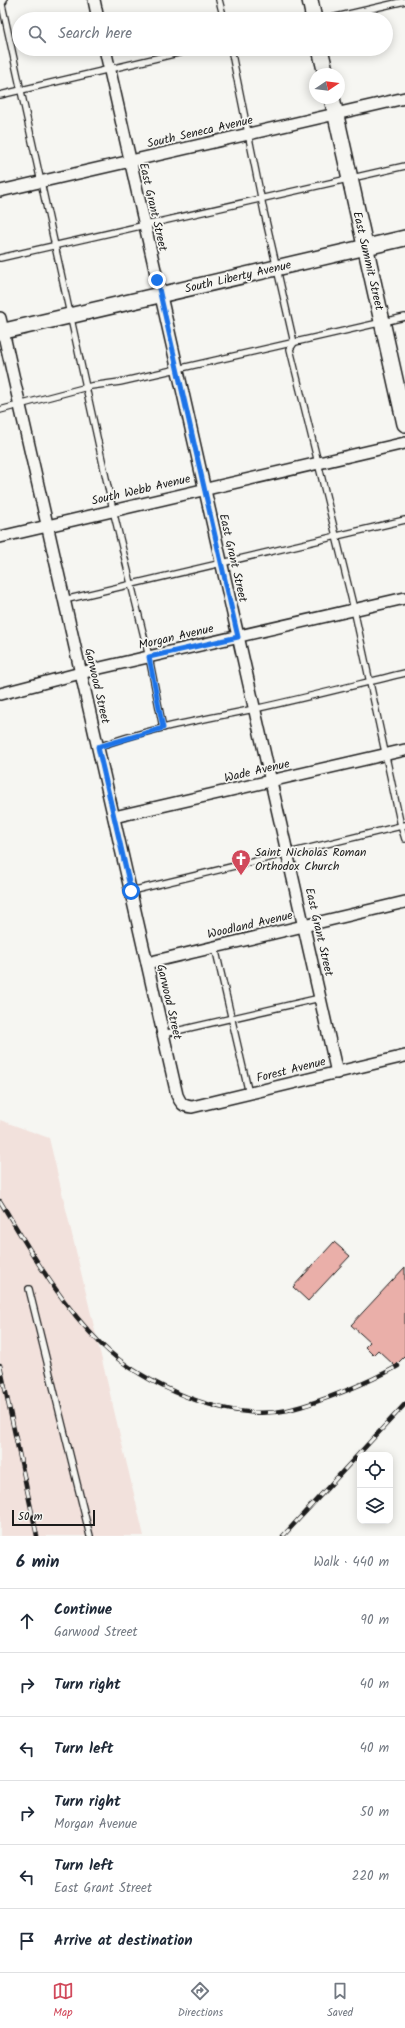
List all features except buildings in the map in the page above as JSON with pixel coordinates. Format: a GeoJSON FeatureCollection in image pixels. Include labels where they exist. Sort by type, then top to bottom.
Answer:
{"type":"FeatureCollection","features":[{"type":"Feature","properties":{"kind":"street"},"geometry":{"type":"LineString","coordinates":[[94,0],[97,12]]}},
{"type":"Feature","properties":{"kind":"street"},"geometry":{"type":"LineString","coordinates":[[310,0],[313,12]]}},
{"type":"Feature","properties":{"kind":"street","name":"East Grant Street"},"geometry":{"type":"LineString","coordinates":[[106,56],[337,1073]]}},
{"type":"Feature","properties":{"kind":"street"},"geometry":{"type":"LineString","coordinates":[[322,56],[325,68]]}},
{"type":"Feature","properties":{"kind":"street","name":"South Seneca Avenue"},"geometry":{"type":"LineString","coordinates":[[0,191],[405,98]]}},
{"type":"Feature","properties":{"kind":"street","name":"East Summit Street"},"geometry":{"type":"LineString","coordinates":[[333,104],[405,424]]}},
{"type":"Feature","properties":{"kind":"street","name":"South Liberty Avenue"},"geometry":{"type":"LineString","coordinates":[[1,327],[70,316],[405,238]]}},
{"type":"Feature","properties":{"kind":"street","name":"Garwood Street"},"geometry":{"type":"LineString","coordinates":[[1,327],[177,1095],[183,1105]]}},
{"type":"Feature","properties":{"kind":"street","name":"South Webb Avenue"},"geometry":{"type":"LineString","coordinates":[[0,537],[405,443]]}},
{"type":"Feature","properties":{"kind":"street","name":"Morgan Avenue"},"geometry":{"type":"LineString","coordinates":[[0,694],[149,657],[405,598]]}},
{"type":"Feature","properties":{"kind":"street","name":"Wade Avenue"},"geometry":{"type":"LineString","coordinates":[[114,817],[405,750]]}},
{"type":"Feature","properties":{"kind":"street","name":"Woodland Avenue"},"geometry":{"type":"LineString","coordinates":[[147,963],[405,902]]}},
{"type":"Feature","properties":{"kind":"street","name":"Forest Avenue"},"geometry":{"type":"LineString","coordinates":[[183,1105],[192,1107],[405,1056]]}},
{"type":"Feature","properties":{"kind":"lane"},"geometry":{"type":"LineString","coordinates":[[0,0],[12,54]]}},
{"type":"Feature","properties":{"kind":"lane"},"geometry":{"type":"LineString","coordinates":[[219,0],[222,12]]}},
{"type":"Feature","properties":{"kind":"lane"},"geometry":{"type":"LineString","coordinates":[[357,12],[405,1]]}},
{"type":"Feature","properties":{"kind":"lane"},"geometry":{"type":"LineString","coordinates":[[12,56],[87,387],[113,510],[149,657],[163,728]]}},
{"type":"Feature","properties":{"kind":"lane"},"geometry":{"type":"LineString","coordinates":[[0,95],[166,56]]}},
{"type":"Feature","properties":{"kind":"lane"},"geometry":{"type":"LineString","coordinates":[[232,56],[261,198],[294,342],[290,349],[354,609],[405,839]]}},
{"type":"Feature","properties":{"kind":"lane"},"geometry":{"type":"LineString","coordinates":[[0,258],[405,166]]}},
{"type":"Feature","properties":{"kind":"lane"},"geometry":{"type":"LineString","coordinates":[[0,410],[87,387],[114,384],[405,317]]}},
{"type":"Feature","properties":{"kind":"lane"},"geometry":{"type":"LineString","coordinates":[[64,600],[405,520]]}},
{"type":"Feature","properties":{"kind":"lane"},"geometry":{"type":"LineString","coordinates":[[98,747],[163,728],[254,709],[405,673]]}},
{"type":"Feature","properties":{"kind":"lane"},"geometry":{"type":"LineString","coordinates":[[131,891],[403,825]]}},
{"type":"Feature","properties":{"kind":"lane"},"geometry":{"type":"LineString","coordinates":[[215,947],[249,1094]]}},
{"type":"Feature","properties":{"kind":"lane"},"geometry":{"type":"LineString","coordinates":[[163,1034],[320,998]]}},
{"type":"Feature","properties":{"kind":"lane"},"geometry":{"type":"LineString","coordinates":[[29,1289],[90,1536]]}},
{"type":"Feature","properties":{"kind":"shaded area"},"geometry":{"type":"Polygon","coordinates":[[[0,1120],[49,1138],[144,1536],[0,1536],[0,1120]]]}},
{"type":"Feature","properties":{"kind":"railway"},"geometry":{"type":"LineString","coordinates":[[0,1201],[58,1293],[101,1344],[118,1359],[139,1373],[188,1397],[214,1406],[240,1411],[265,1413],[288,1410],[344,1391],[373,1379],[398,1366]]}},
{"type":"Feature","properties":{"kind":"railway"},"geometry":{"type":"LineString","coordinates":[[0,1365],[37,1536]]}},
{"type":"Feature","properties":{"kind":"railway"},"geometry":{"type":"LineString","coordinates":[[283,1536],[405,1404]]}},
{"type":"Feature","properties":{"kind":"place","name":"Saint Nicholas Roman Orthodox Church"},"geometry":{"type":"Point","coordinates":[241,876]}},
{"type":"Feature","properties":{"kind":"route"},"geometry":{"type":"LineString","coordinates":[[131,891],[98,747],[113,741],[163,728],[149,657],[238,637],[157,280]]}}]}
